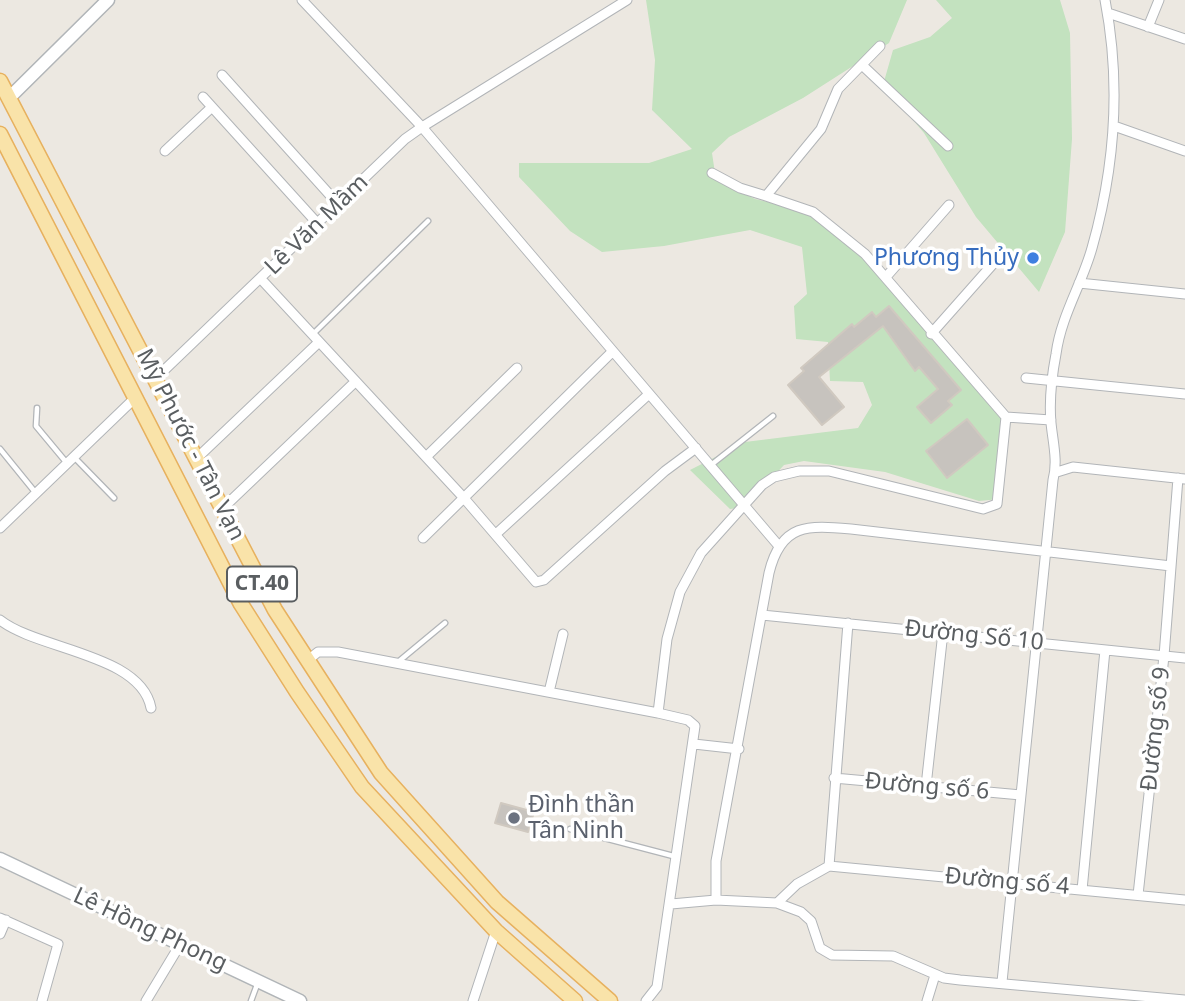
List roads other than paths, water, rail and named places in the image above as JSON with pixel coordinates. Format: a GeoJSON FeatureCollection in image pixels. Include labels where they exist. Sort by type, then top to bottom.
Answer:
{"type":"FeatureCollection","features":[{"type":"Feature","properties":{"kind":"main road"},"geometry":{"type":"LineString","coordinates":[[4,102],[108,0]]}},
{"type":"Feature","properties":{"kind":"main road","name":"Mỹ Phước - Tân Vạn"},"geometry":{"type":"LineString","coordinates":[[0,81],[4,102],[156,378],[275,610],[381,773],[497,902],[610,1001]]}},
{"type":"Feature","properties":{"kind":"main road","name":"Mỹ Phước - Tân Vạn"},"geometry":{"type":"LineString","coordinates":[[0,134],[241,604],[297,692],[362,787],[496,931],[575,1001]]}},
{"type":"Feature","properties":{"kind":"main road","name":"Lê Hồng Phong"},"geometry":{"type":"LineString","coordinates":[[0,859],[300,1001]]}},
{"type":"Feature","properties":{"kind":"street"},"geometry":{"type":"LineString","coordinates":[[302,0],[422,127],[778,545]]}},
{"type":"Feature","properties":{"kind":"street","name":"Lê Văn Mầm"},"geometry":{"type":"LineString","coordinates":[[156,378],[405,139],[627,0]]}},
{"type":"Feature","properties":{"kind":"street"},"geometry":{"type":"LineString","coordinates":[[1002,982],[1053,480],[1057,472],[1051,420],[1060,333],[1092,247],[1108,177],[1114,126],[1105,0]]}},
{"type":"Feature","properties":{"kind":"street"},"geometry":{"type":"LineString","coordinates":[[1148,27],[1159,0]]}},
{"type":"Feature","properties":{"kind":"street"},"geometry":{"type":"LineString","coordinates":[[1108,13],[1185,40]]}},
{"type":"Feature","properties":{"kind":"street"},"geometry":{"type":"LineString","coordinates":[[766,196],[821,130],[838,89],[880,46]]}},
{"type":"Feature","properties":{"kind":"street"},"geometry":{"type":"LineString","coordinates":[[862,65],[948,146]]}},
{"type":"Feature","properties":{"kind":"street"},"geometry":{"type":"LineString","coordinates":[[222,75],[338,204]]}},
{"type":"Feature","properties":{"kind":"street"},"geometry":{"type":"LineString","coordinates":[[203,97],[318,224]]}},
{"type":"Feature","properties":{"kind":"street"},"geometry":{"type":"LineString","coordinates":[[165,150],[212,107]]}},
{"type":"Feature","properties":{"kind":"street"},"geometry":{"type":"LineString","coordinates":[[1114,126],[1185,151]]}},
{"type":"Feature","properties":{"kind":"street"},"geometry":{"type":"LineString","coordinates":[[712,173],[740,188],[813,212],[865,254],[887,277],[932,334],[1006,417],[1051,420]]}},
{"type":"Feature","properties":{"kind":"street"},"geometry":{"type":"LineString","coordinates":[[887,277],[949,205]]}},
{"type":"Feature","properties":{"kind":"street"},"geometry":{"type":"LineString","coordinates":[[932,334],[1000,256]]}},
{"type":"Feature","properties":{"kind":"street"},"geometry":{"type":"LineString","coordinates":[[261,279],[463,497],[536,582],[544,580],[665,471],[696,448]]}},
{"type":"Feature","properties":{"kind":"street"},"geometry":{"type":"LineString","coordinates":[[1079,284],[1185,294]]}},
{"type":"Feature","properties":{"kind":"street"},"geometry":{"type":"LineString","coordinates":[[197,458],[315,339]]}},
{"type":"Feature","properties":{"kind":"street"},"geometry":{"type":"LineString","coordinates":[[423,538],[612,352]]}},
{"type":"Feature","properties":{"kind":"street"},"geometry":{"type":"LineString","coordinates":[[426,457],[517,368]]}},
{"type":"Feature","properties":{"kind":"street"},"geometry":{"type":"LineString","coordinates":[[1026,378],[1185,394]]}},
{"type":"Feature","properties":{"kind":"street"},"geometry":{"type":"LineString","coordinates":[[223,508],[355,382]]}},
{"type":"Feature","properties":{"kind":"street"},"geometry":{"type":"LineString","coordinates":[[496,534],[649,394]]}},
{"type":"Feature","properties":{"kind":"street"},"geometry":{"type":"LineString","coordinates":[[1,524],[135,398]]}},
{"type":"Feature","properties":{"kind":"street"},"geometry":{"type":"LineString","coordinates":[[658,713],[667,639],[680,592],[701,553],[762,485],[774,477],[799,471],[829,471],[983,509],[992,507],[997,504],[1001,482],[1006,417]]}},
{"type":"Feature","properties":{"kind":"street"},"geometry":{"type":"LineString","coordinates":[[1057,472],[1073,467],[1181,478]]}},
{"type":"Feature","properties":{"kind":"street","name":"Đường số 9"},"geometry":{"type":"LineString","coordinates":[[1138,895],[1181,478]]}},
{"type":"Feature","properties":{"kind":"street"},"geometry":{"type":"LineString","coordinates":[[716,900],[716,861],[772,562],[778,545],[790,534],[812,526],[1171,566]]}},
{"type":"Feature","properties":{"kind":"street","name":"Đường Số 10"},"geometry":{"type":"LineString","coordinates":[[762,615],[1185,658]]}},
{"type":"Feature","properties":{"kind":"street"},"geometry":{"type":"LineString","coordinates":[[0,620],[29,636],[97,659],[135,680],[147,693],[150,708]]}},
{"type":"Feature","properties":{"kind":"street"},"geometry":{"type":"LineString","coordinates":[[777,903],[797,884],[829,866],[848,623]]}},
{"type":"Feature","properties":{"kind":"street"},"geometry":{"type":"LineString","coordinates":[[926,786],[943,632]]}},
{"type":"Feature","properties":{"kind":"street"},"geometry":{"type":"LineString","coordinates":[[549,692],[563,634]]}},
{"type":"Feature","properties":{"kind":"street"},"geometry":{"type":"LineString","coordinates":[[1082,890],[1105,650]]}},
{"type":"Feature","properties":{"kind":"street"},"geometry":{"type":"LineString","coordinates":[[308,660],[327,651],[658,713],[688,720],[695,726],[657,987],[646,1001]]}},
{"type":"Feature","properties":{"kind":"street"},"geometry":{"type":"LineString","coordinates":[[694,744],[739,749]]}},
{"type":"Feature","properties":{"kind":"street","name":"Đường số 6"},"geometry":{"type":"LineString","coordinates":[[834,778],[1021,795]]}},
{"type":"Feature","properties":{"kind":"street","name":"Đường số 4"},"geometry":{"type":"LineString","coordinates":[[829,866],[1185,900]]}},
{"type":"Feature","properties":{"kind":"street"},"geometry":{"type":"LineString","coordinates":[[671,904],[716,900],[777,903],[801,912],[811,921],[820,948],[832,955],[893,956],[935,975],[960,980],[1185,1000]]}},
{"type":"Feature","properties":{"kind":"street"},"geometry":{"type":"LineString","coordinates":[[0,934],[3,919],[58,944],[42,1001]]}},
{"type":"Feature","properties":{"kind":"street"},"geometry":{"type":"LineString","coordinates":[[473,1001],[496,931]]}},
{"type":"Feature","properties":{"kind":"street"},"geometry":{"type":"LineString","coordinates":[[146,1001],[181,943]]}},
{"type":"Feature","properties":{"kind":"street"},"geometry":{"type":"LineString","coordinates":[[927,1001],[935,975]]}},
{"type":"Feature","properties":{"kind":"lane"},"geometry":{"type":"LineString","coordinates":[[315,339],[428,221]]}},
{"type":"Feature","properties":{"kind":"lane"},"geometry":{"type":"LineString","coordinates":[[37,408],[36,426],[114,498]]}},
{"type":"Feature","properties":{"kind":"lane"},"geometry":{"type":"LineString","coordinates":[[710,465],[773,416]]}},
{"type":"Feature","properties":{"kind":"lane"},"geometry":{"type":"LineString","coordinates":[[0,449],[36,492]]}},
{"type":"Feature","properties":{"kind":"lane"},"geometry":{"type":"LineString","coordinates":[[397,663],[445,623]]}},
{"type":"Feature","properties":{"kind":"lane"},"geometry":{"type":"LineString","coordinates":[[570,829],[678,857]]}},
{"type":"Feature","properties":{"kind":"lane"},"geometry":{"type":"LineString","coordinates":[[251,1001],[259,982]]}},
{"type":"Feature","properties":{"kind":"place","name":"Phương Thủy"},"geometry":{"type":"Point","coordinates":[1033,258]}},
{"type":"Feature","properties":{"kind":"place","name":"Đình thần Tân Ninh"},"geometry":{"type":"Point","coordinates":[514,818]}}]}
